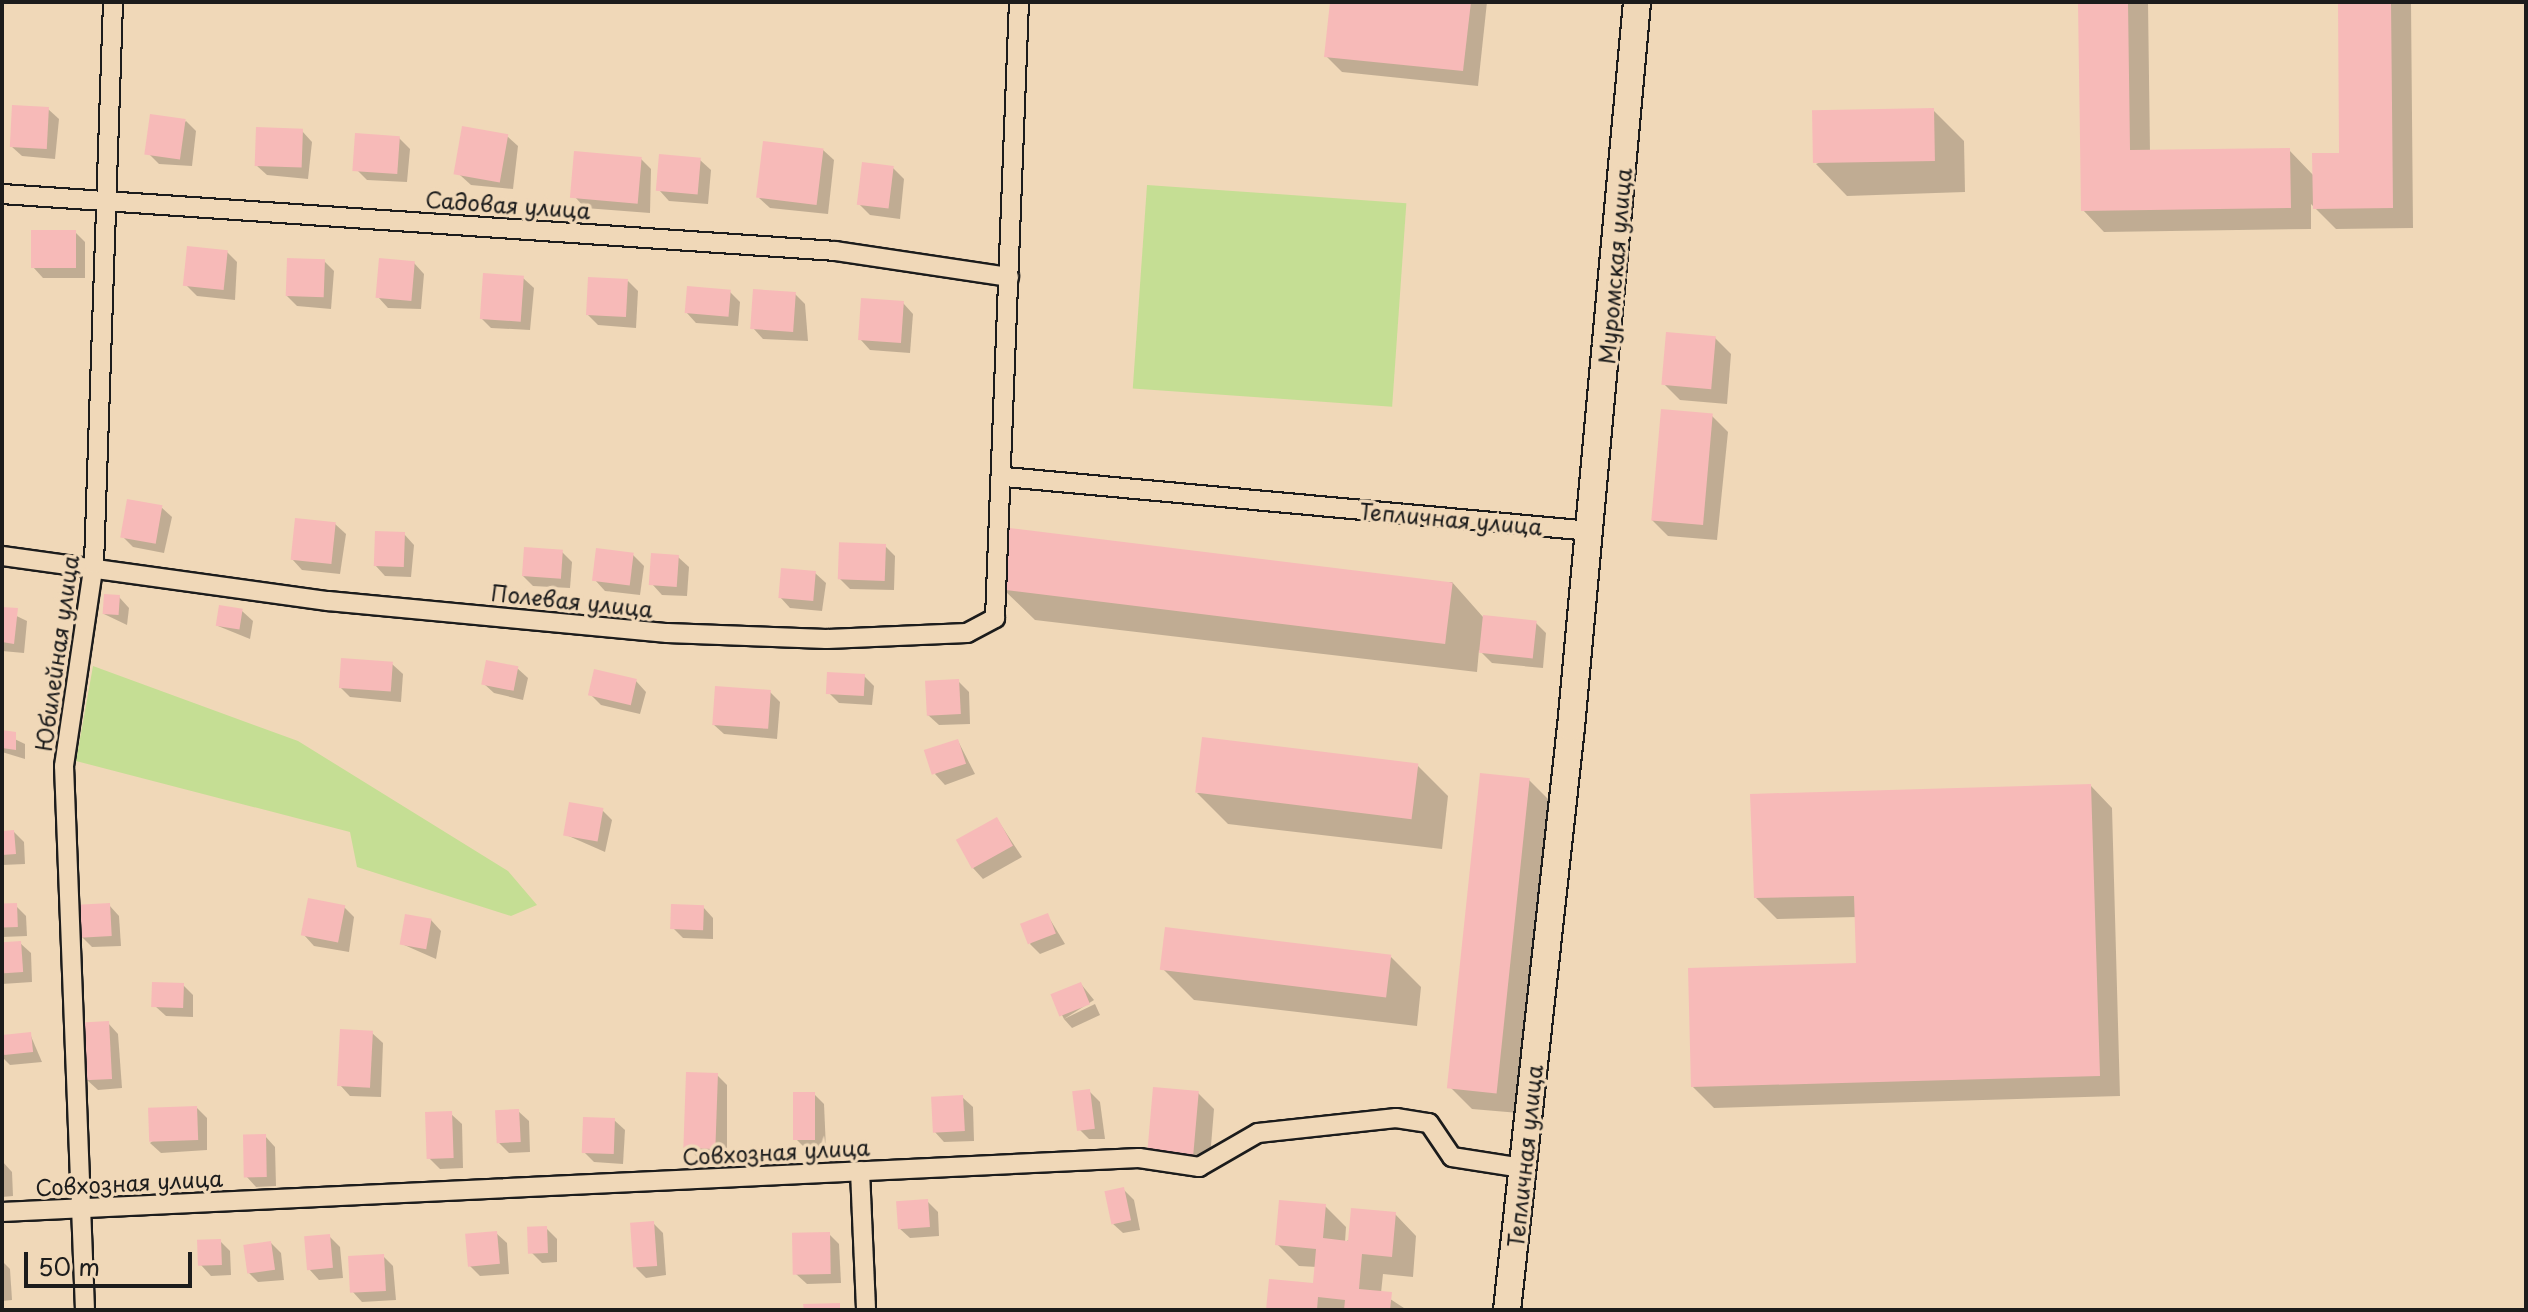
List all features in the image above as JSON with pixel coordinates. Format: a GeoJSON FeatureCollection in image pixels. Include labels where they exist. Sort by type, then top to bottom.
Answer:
{"type":"FeatureCollection","features":[{"type":"Feature","properties":{"kind":"street","name":"Юбилейная улица"},"geometry":{"type":"LineString","coordinates":[[85,1310],[78,1208],[64,766],[94,564],[113,2]]}},
{"type":"Feature","properties":{"kind":"street"},"geometry":{"type":"LineString","coordinates":[[1005,477],[1019,2]]}},
{"type":"Feature","properties":{"kind":"street","name":"Муромская улица"},"geometry":{"type":"LineString","coordinates":[[1590,531],[1637,2]]}},
{"type":"Feature","properties":{"kind":"street","name":"Садовая улица"},"geometry":{"type":"LineString","coordinates":[[2,194],[835,251],[1009,277]]}},
{"type":"Feature","properties":{"kind":"street","name":"Тепличная улица"},"geometry":{"type":"LineString","coordinates":[[1005,477],[1590,531],[1507,1310]]}},
{"type":"Feature","properties":{"kind":"street","name":"Полевая улица"},"geometry":{"type":"LineString","coordinates":[[2,556],[94,564],[328,601],[659,633],[826,639],[967,633],[995,618],[1005,477]]}},
{"type":"Feature","properties":{"kind":"street","name":"Совхозная улица"},"geometry":{"type":"LineString","coordinates":[[2,1212],[1139,1158],[1199,1167],[1258,1133],[1396,1118],[1429,1123],[1452,1157],[1522,1168]]}},
{"type":"Feature","properties":{"kind":"street"},"geometry":{"type":"LineString","coordinates":[[860,1171],[866,1310]]}},
{"type":"Feature","properties":{"kind":"green space"},"geometry":{"type":"Polygon","coordinates":[[[1147,185],[1406,203],[1392,407],[1133,389],[1147,185]]]}},
{"type":"Feature","properties":{"kind":"green space"},"geometry":{"type":"Polygon","coordinates":[[[93,666],[298,741],[508,871],[537,905],[511,916],[357,867],[350,832],[76,761],[93,666]]]}},
{"type":"Feature","properties":{"kind":"building"},"geometry":{"type":"Polygon","coordinates":[[[1330,2],[1471,2],[1463,71],[1324,57],[1330,2]]]}},
{"type":"Feature","properties":{"kind":"building"},"geometry":{"type":"Polygon","coordinates":[[[2078,2],[2128,2],[2130,150],[2290,148],[2291,208],[2081,211],[2078,2]]]}},
{"type":"Feature","properties":{"kind":"building"},"geometry":{"type":"Polygon","coordinates":[[[2338,2],[2391,2],[2393,208],[2313,209],[2312,153],[2339,153],[2338,2]]]}},
{"type":"Feature","properties":{"kind":"building"},"geometry":{"type":"Polygon","coordinates":[[[12,105],[49,107],[47,149],[10,147],[12,105]]]}},
{"type":"Feature","properties":{"kind":"building"},"geometry":{"type":"Polygon","coordinates":[[[1934,108],[1935,161],[1813,163],[1812,110],[1934,108]]]}},
{"type":"Feature","properties":{"kind":"building"},"geometry":{"type":"Polygon","coordinates":[[[150,114],[186,119],[180,160],[144,155],[150,114]]]}},
{"type":"Feature","properties":{"kind":"building"},"geometry":{"type":"Polygon","coordinates":[[[462,126],[508,134],[500,182],[453,174],[462,126]]]}},
{"type":"Feature","properties":{"kind":"building"},"geometry":{"type":"Polygon","coordinates":[[[256,127],[303,129],[302,168],[255,166],[256,127]]]}},
{"type":"Feature","properties":{"kind":"building"},"geometry":{"type":"Polygon","coordinates":[[[355,133],[400,136],[397,174],[352,171],[355,133]]]}},
{"type":"Feature","properties":{"kind":"building"},"geometry":{"type":"Polygon","coordinates":[[[763,141],[824,148],[817,205],[756,198],[763,141]]]}},
{"type":"Feature","properties":{"kind":"building"},"geometry":{"type":"Polygon","coordinates":[[[574,151],[642,157],[638,204],[570,198],[574,151]]]}},
{"type":"Feature","properties":{"kind":"building"},"geometry":{"type":"Polygon","coordinates":[[[659,154],[701,158],[698,195],[656,191],[659,154]]]}},
{"type":"Feature","properties":{"kind":"building"},"geometry":{"type":"Polygon","coordinates":[[[862,162],[894,166],[889,209],[857,205],[862,162]]]}},
{"type":"Feature","properties":{"kind":"building"},"geometry":{"type":"Polygon","coordinates":[[[31,230],[76,230],[76,268],[31,268],[31,230]]]}},
{"type":"Feature","properties":{"kind":"building"},"geometry":{"type":"Polygon","coordinates":[[[187,246],[228,250],[224,290],[183,286],[187,246]]]}},
{"type":"Feature","properties":{"kind":"building"},"geometry":{"type":"Polygon","coordinates":[[[287,258],[325,259],[324,297],[286,296],[287,258]]]}},
{"type":"Feature","properties":{"kind":"building"},"geometry":{"type":"Polygon","coordinates":[[[379,258],[415,261],[411,301],[376,298],[379,258]]]}},
{"type":"Feature","properties":{"kind":"building"},"geometry":{"type":"Polygon","coordinates":[[[483,273],[524,276],[521,322],[480,319],[483,273]]]}},
{"type":"Feature","properties":{"kind":"building"},"geometry":{"type":"Polygon","coordinates":[[[588,277],[628,279],[626,317],[586,315],[588,277]]]}},
{"type":"Feature","properties":{"kind":"building"},"geometry":{"type":"Polygon","coordinates":[[[687,286],[731,290],[728,317],[685,313],[687,286]]]}},
{"type":"Feature","properties":{"kind":"building"},"geometry":{"type":"Polygon","coordinates":[[[753,289],[796,292],[793,332],[750,329],[753,289]]]}},
{"type":"Feature","properties":{"kind":"building"},"geometry":{"type":"Polygon","coordinates":[[[861,298],[904,301],[901,343],[858,340],[861,298]]]}},
{"type":"Feature","properties":{"kind":"building"},"geometry":{"type":"Polygon","coordinates":[[[1666,332],[1716,336],[1711,389],[1661,385],[1666,332]]]}},
{"type":"Feature","properties":{"kind":"building"},"geometry":{"type":"Polygon","coordinates":[[[1661,409],[1713,414],[1703,525],[1651,521],[1661,409]]]}},
{"type":"Feature","properties":{"kind":"building"},"geometry":{"type":"Polygon","coordinates":[[[127,499],[162,505],[156,544],[120,537],[127,499]]]}},
{"type":"Feature","properties":{"kind":"building"},"geometry":{"type":"Polygon","coordinates":[[[295,518],[336,522],[331,564],[291,560],[295,518]]]}},
{"type":"Feature","properties":{"kind":"building"},"geometry":{"type":"Polygon","coordinates":[[[1009,528],[1453,582],[1445,644],[1001,590],[1009,528]]]}},
{"type":"Feature","properties":{"kind":"building"},"geometry":{"type":"Polygon","coordinates":[[[375,531],[405,532],[404,567],[374,566],[375,531]]]}},
{"type":"Feature","properties":{"kind":"building"},"geometry":{"type":"Polygon","coordinates":[[[839,542],[886,544],[885,581],[838,579],[839,542]]]}},
{"type":"Feature","properties":{"kind":"building"},"geometry":{"type":"Polygon","coordinates":[[[524,547],[563,550],[561,579],[522,576],[524,547]]]}},
{"type":"Feature","properties":{"kind":"building"},"geometry":{"type":"Polygon","coordinates":[[[596,548],[634,553],[630,585],[592,581],[596,548]]]}},
{"type":"Feature","properties":{"kind":"building"},"geometry":{"type":"Polygon","coordinates":[[[651,553],[679,555],[677,587],[649,585],[651,553]]]}},
{"type":"Feature","properties":{"kind":"building"},"geometry":{"type":"Polygon","coordinates":[[[781,568],[816,571],[813,601],[778,598],[781,568]]]}},
{"type":"Feature","properties":{"kind":"building"},"geometry":{"type":"Polygon","coordinates":[[[104,594],[120,595],[119,615],[103,614],[104,594]]]}},
{"type":"Feature","properties":{"kind":"building"},"geometry":{"type":"Polygon","coordinates":[[[219,605],[243,609],[239,629],[216,626],[219,605]]]}},
{"type":"Feature","properties":{"kind":"building"},"geometry":{"type":"Polygon","coordinates":[[[2,607],[18,608],[14,644],[2,642],[2,607]]]}},
{"type":"Feature","properties":{"kind":"building"},"geometry":{"type":"Polygon","coordinates":[[[1483,615],[1537,621],[1533,658],[1479,653],[1483,615]]]}},
{"type":"Feature","properties":{"kind":"building"},"geometry":{"type":"Polygon","coordinates":[[[341,658],[393,662],[391,692],[339,688],[341,658]]]}},
{"type":"Feature","properties":{"kind":"building"},"geometry":{"type":"Polygon","coordinates":[[[486,660],[518,666],[514,691],[481,685],[486,660]]]}},
{"type":"Feature","properties":{"kind":"building"},"geometry":{"type":"Polygon","coordinates":[[[594,669],[637,679],[631,705],[588,695],[594,669]]]}},
{"type":"Feature","properties":{"kind":"building"},"geometry":{"type":"Polygon","coordinates":[[[827,672],[865,674],[864,696],[826,694],[827,672]]]}},
{"type":"Feature","properties":{"kind":"building"},"geometry":{"type":"Polygon","coordinates":[[[959,679],[961,714],[927,716],[925,681],[959,679]]]}},
{"type":"Feature","properties":{"kind":"building"},"geometry":{"type":"Polygon","coordinates":[[[715,686],[771,690],[768,729],[712,725],[715,686]]]}},
{"type":"Feature","properties":{"kind":"building"},"geometry":{"type":"Polygon","coordinates":[[[2,730],[16,732],[16,750],[2,748],[2,730]]]}},
{"type":"Feature","properties":{"kind":"building"},"geometry":{"type":"Polygon","coordinates":[[[1202,737],[1418,764],[1412,819],[1195,793],[1202,737]]]}},
{"type":"Feature","properties":{"kind":"building"},"geometry":{"type":"Polygon","coordinates":[[[958,739],[966,764],[932,775],[924,750],[958,739]]]}},
{"type":"Feature","properties":{"kind":"building"},"geometry":{"type":"Polygon","coordinates":[[[1480,773],[1530,778],[1497,1093],[1447,1088],[1480,773]]]}},
{"type":"Feature","properties":{"kind":"building"},"geometry":{"type":"Polygon","coordinates":[[[2091,784],[2100,1076],[1691,1087],[1688,968],[1856,963],[1854,896],[1754,898],[1750,794],[2091,784]]]}},
{"type":"Feature","properties":{"kind":"building"},"geometry":{"type":"Polygon","coordinates":[[[569,802],[603,808],[598,842],[563,835],[569,802]]]}},
{"type":"Feature","properties":{"kind":"building"},"geometry":{"type":"Polygon","coordinates":[[[997,817],[1013,846],[972,869],[956,840],[997,817]]]}},
{"type":"Feature","properties":{"kind":"building"},"geometry":{"type":"Polygon","coordinates":[[[14,830],[16,854],[2,855],[2,831],[14,830]]]}},
{"type":"Feature","properties":{"kind":"building"},"geometry":{"type":"Polygon","coordinates":[[[308,898],[345,905],[338,943],[301,935],[308,898]]]}},
{"type":"Feature","properties":{"kind":"building"},"geometry":{"type":"Polygon","coordinates":[[[17,903],[18,927],[3,928],[2,904],[17,903]]]}},
{"type":"Feature","properties":{"kind":"building"},"geometry":{"type":"Polygon","coordinates":[[[110,903],[112,936],[80,938],[78,905],[110,903]]]}},
{"type":"Feature","properties":{"kind":"building"},"geometry":{"type":"Polygon","coordinates":[[[671,904],[704,905],[703,930],[670,929],[671,904]]]}},
{"type":"Feature","properties":{"kind":"building"},"geometry":{"type":"Polygon","coordinates":[[[1048,913],[1056,934],[1028,944],[1020,924],[1048,913]]]}},
{"type":"Feature","properties":{"kind":"building"},"geometry":{"type":"Polygon","coordinates":[[[405,914],[432,919],[426,949],[400,945],[405,914]]]}},
{"type":"Feature","properties":{"kind":"building"},"geometry":{"type":"Polygon","coordinates":[[[1165,927],[1391,955],[1386,997],[1160,970],[1165,927]]]}},
{"type":"Feature","properties":{"kind":"building"},"geometry":{"type":"Polygon","coordinates":[[[21,941],[23,972],[4,973],[2,942],[21,941]]]}},
{"type":"Feature","properties":{"kind":"building"},"geometry":{"type":"Polygon","coordinates":[[[152,982],[184,983],[183,1008],[151,1007],[152,982]]]}},
{"type":"Feature","properties":{"kind":"building"},"geometry":{"type":"Polygon","coordinates":[[[1081,982],[1090,1004],[1059,1017],[1050,994],[1081,982]]]}},
{"type":"Feature","properties":{"kind":"building"},"geometry":{"type":"Polygon","coordinates":[[[109,1021],[112,1079],[85,1080],[82,1022],[109,1021]]]}},
{"type":"Feature","properties":{"kind":"building"},"geometry":{"type":"Polygon","coordinates":[[[340,1029],[373,1031],[370,1088],[337,1086],[340,1029]]]}},
{"type":"Feature","properties":{"kind":"building"},"geometry":{"type":"Polygon","coordinates":[[[31,1032],[33,1052],[4,1055],[2,1035],[31,1032]]]}},
{"type":"Feature","properties":{"kind":"building"},"geometry":{"type":"Polygon","coordinates":[[[686,1072],[718,1073],[715,1149],[683,1148],[686,1072]]]}},
{"type":"Feature","properties":{"kind":"building"},"geometry":{"type":"Polygon","coordinates":[[[1153,1087],[1199,1091],[1193,1155],[1147,1151],[1153,1087]]]}},
{"type":"Feature","properties":{"kind":"building"},"geometry":{"type":"Polygon","coordinates":[[[1090,1089],[1095,1129],[1077,1131],[1072,1091],[1090,1089]]]}},
{"type":"Feature","properties":{"kind":"building"},"geometry":{"type":"Polygon","coordinates":[[[793,1092],[815,1092],[815,1140],[793,1140],[793,1092]]]}},
{"type":"Feature","properties":{"kind":"building"},"geometry":{"type":"Polygon","coordinates":[[[963,1095],[965,1131],[933,1133],[931,1097],[963,1095]]]}},
{"type":"Feature","properties":{"kind":"building"},"geometry":{"type":"Polygon","coordinates":[[[197,1106],[198,1140],[149,1142],[148,1108],[197,1106]]]}},
{"type":"Feature","properties":{"kind":"building"},"geometry":{"type":"Polygon","coordinates":[[[519,1109],[521,1142],[497,1143],[495,1110],[519,1109]]]}},
{"type":"Feature","properties":{"kind":"building"},"geometry":{"type":"Polygon","coordinates":[[[452,1111],[454,1158],[427,1159],[425,1112],[452,1111]]]}},
{"type":"Feature","properties":{"kind":"building"},"geometry":{"type":"Polygon","coordinates":[[[583,1117],[615,1118],[614,1154],[582,1153],[583,1117]]]}},
{"type":"Feature","properties":{"kind":"building"},"geometry":{"type":"Polygon","coordinates":[[[243,1134],[266,1134],[267,1177],[244,1177],[243,1134]]]}},
{"type":"Feature","properties":{"kind":"building"},"geometry":{"type":"Polygon","coordinates":[[[1124,1187],[1131,1220],[1112,1224],[1104,1191],[1124,1187]]]}},
{"type":"Feature","properties":{"kind":"building"},"geometry":{"type":"Polygon","coordinates":[[[928,1199],[930,1227],[898,1229],[896,1201],[928,1199]]]}},
{"type":"Feature","properties":{"kind":"building"},"geometry":{"type":"Polygon","coordinates":[[[1279,1200],[1326,1204],[1323,1238],[1348,1241],[1351,1208],[1396,1212],[1392,1257],[1362,1254],[1359,1289],[1392,1292],[1390,1310],[1344,1310],[1345,1300],[1318,1297],[1317,1310],[1266,1310],[1269,1279],[1313,1283],[1316,1249],[1275,1245],[1279,1200]]]}},
{"type":"Feature","properties":{"kind":"building"},"geometry":{"type":"Polygon","coordinates":[[[654,1221],[657,1266],[633,1268],[630,1223],[654,1221]]]}},
{"type":"Feature","properties":{"kind":"building"},"geometry":{"type":"Polygon","coordinates":[[[547,1226],[548,1253],[528,1254],[527,1227],[547,1226]]]}},
{"type":"Feature","properties":{"kind":"building"},"geometry":{"type":"Polygon","coordinates":[[[497,1231],[500,1264],[468,1267],[465,1234],[497,1231]]]}},
{"type":"Feature","properties":{"kind":"building"},"geometry":{"type":"Polygon","coordinates":[[[830,1232],[831,1274],[793,1275],[792,1233],[830,1232]]]}},
{"type":"Feature","properties":{"kind":"building"},"geometry":{"type":"Polygon","coordinates":[[[330,1234],[333,1268],[307,1270],[304,1236],[330,1234]]]}},
{"type":"Feature","properties":{"kind":"building"},"geometry":{"type":"Polygon","coordinates":[[[221,1239],[222,1265],[198,1266],[197,1240],[221,1239]]]}},
{"type":"Feature","properties":{"kind":"building"},"geometry":{"type":"Polygon","coordinates":[[[271,1241],[275,1270],[247,1274],[243,1245],[271,1241]]]}},
{"type":"Feature","properties":{"kind":"building"},"geometry":{"type":"Polygon","coordinates":[[[384,1254],[386,1291],[350,1293],[348,1256],[384,1254]]]}},
{"type":"Feature","properties":{"kind":"building"},"geometry":{"type":"Polygon","coordinates":[[[840,1303],[840,1310],[804,1310],[803,1304],[840,1303]]]}}]}
